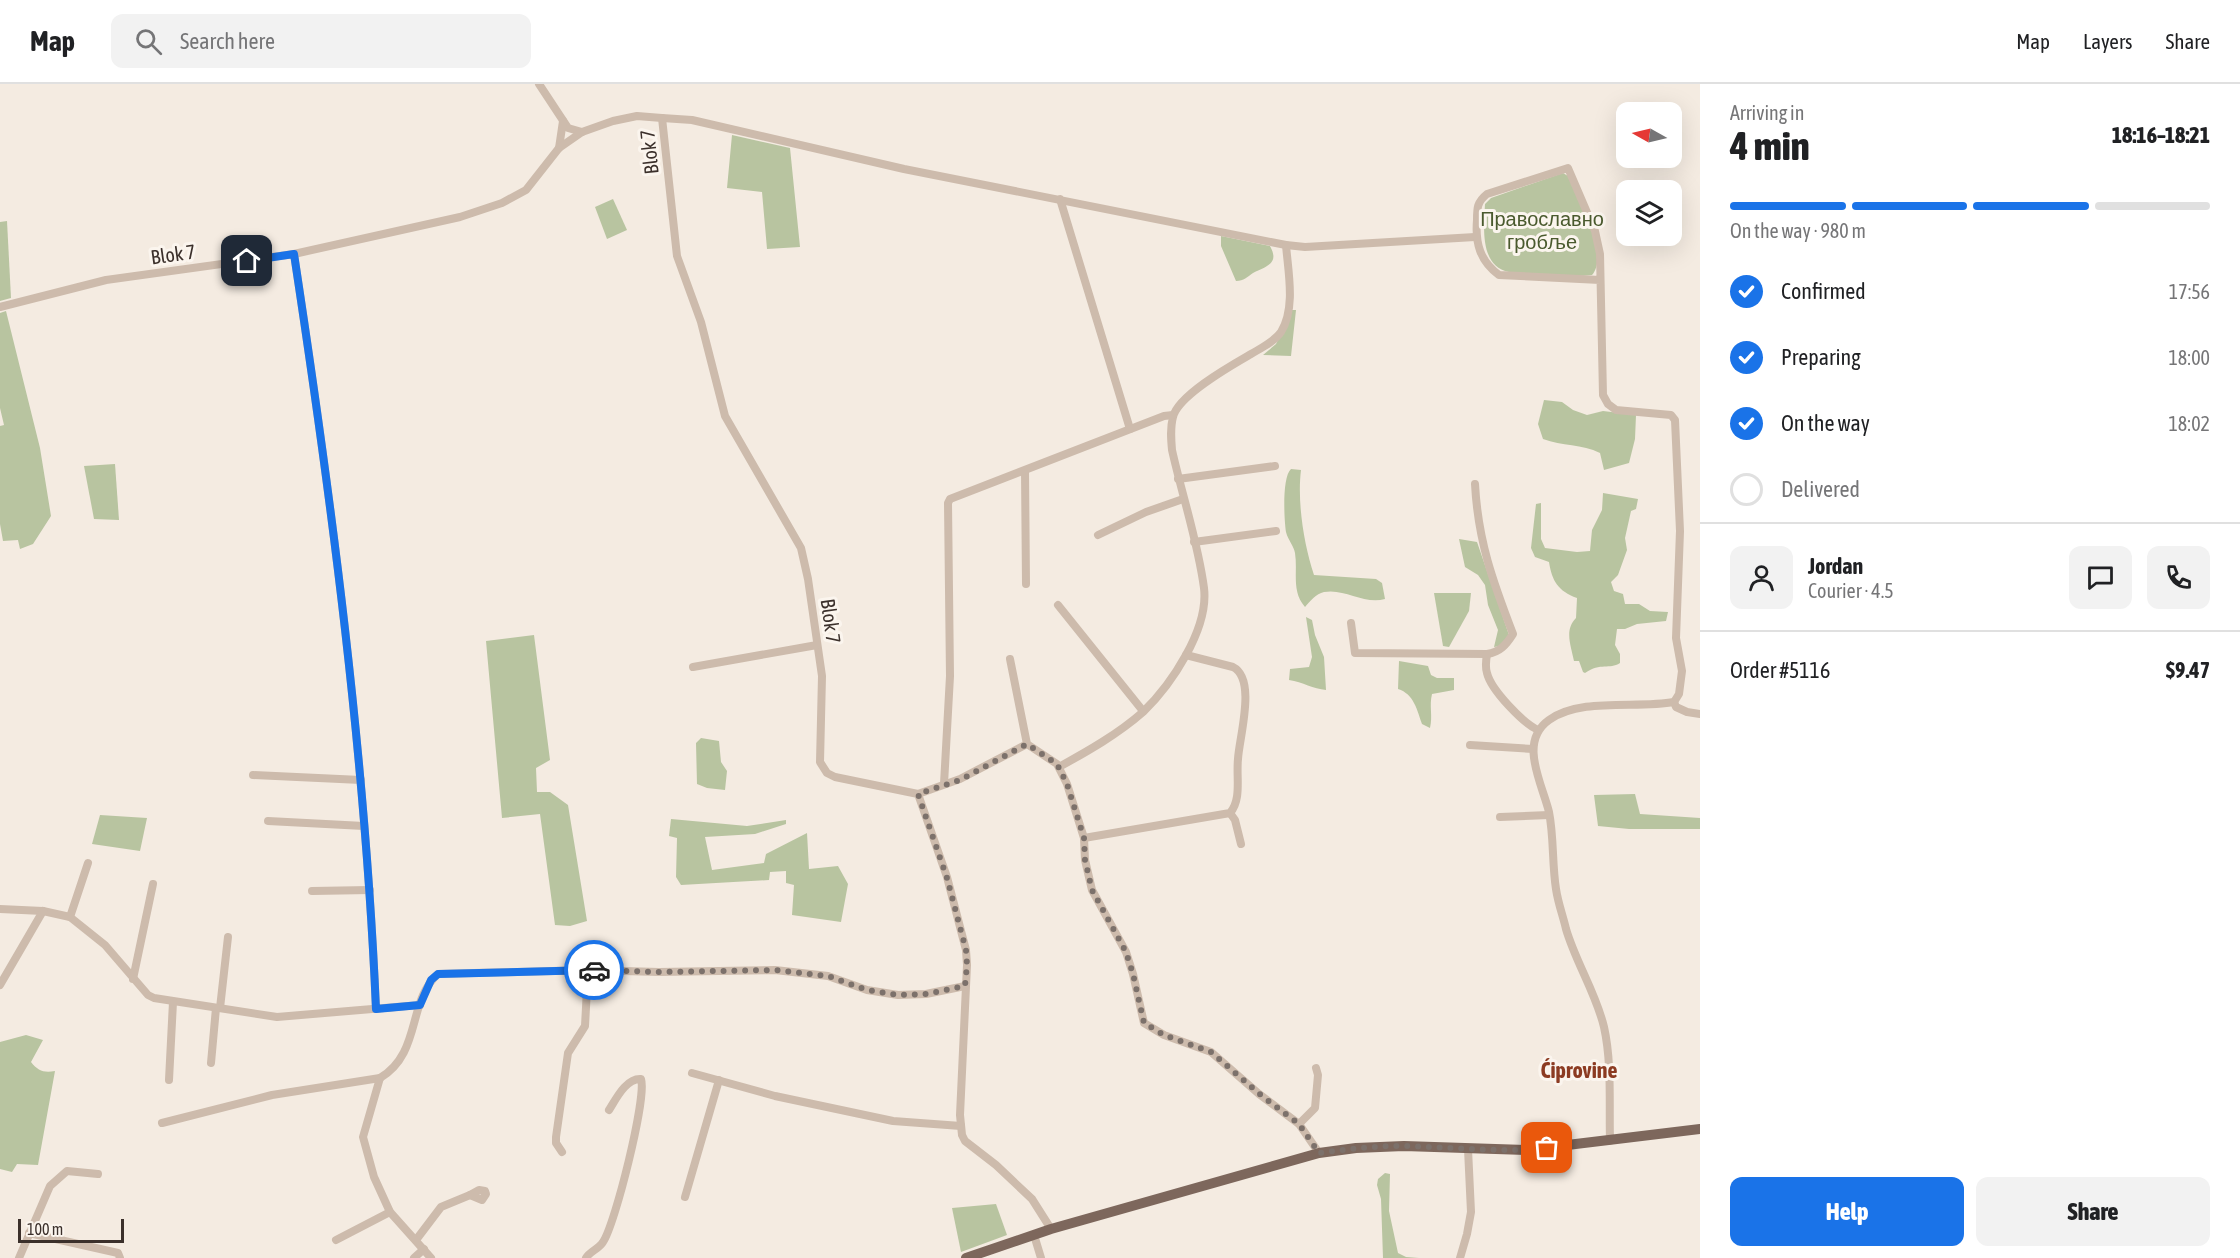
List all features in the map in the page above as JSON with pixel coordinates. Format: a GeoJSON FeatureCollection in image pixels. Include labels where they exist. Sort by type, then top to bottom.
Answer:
{"type":"FeatureCollection","features":[{"type":"Feature","properties":{"kind":"main road"},"geometry":{"type":"LineString","coordinates":[[966,1258],[1051,1229],[1319,1153],[1356,1148],[1404,1146],[1526,1150],[1700,1129]]}},
{"type":"Feature","properties":{"kind":"street"},"geometry":{"type":"LineString","coordinates":[[539,84],[568,128],[582,132]]}},
{"type":"Feature","properties":{"kind":"street","name":"Blok 7"},"geometry":{"type":"LineString","coordinates":[[0,307],[106,280],[294,254],[460,217],[502,203],[526,190],[559,148],[582,132],[613,120],[637,116],[662,118],[677,256],[701,322],[725,416],[801,548],[808,579],[822,676],[820,762],[827,773],[835,777],[918,794]]}},
{"type":"Feature","properties":{"kind":"street"},"geometry":{"type":"LineString","coordinates":[[662,118],[692,120],[903,169],[1286,245],[1305,247],[1475,237]]}},
{"type":"Feature","properties":{"kind":"street"},"geometry":{"type":"LineString","coordinates":[[559,148],[563,120]]}},
{"type":"Feature","properties":{"kind":"street"},"geometry":{"type":"LineString","coordinates":[[1600,280],[1499,275],[1485,261],[1475,237],[1477,208],[1480,200],[1487,194],[1568,168],[1595,231],[1600,254],[1603,395],[1608,404],[1616,410],[1671,415],[1675,420],[1680,531],[1676,638],[1682,671],[1679,694],[1674,702],[1658,705],[1610,704],[1582,707],[1550,719],[1538,730],[1533,749],[1549,815],[1556,891],[1567,931],[1604,1028],[1608,1056],[1610,1141]]}},
{"type":"Feature","properties":{"kind":"street"},"geometry":{"type":"LineString","coordinates":[[1060,199],[1130,429]]}},
{"type":"Feature","properties":{"kind":"street"},"geometry":{"type":"LineString","coordinates":[[1059,767],[1114,734],[1143,711],[1171,678],[1186,655],[1200,620],[1204,590],[1172,450],[1173,415],[1192,393],[1213,376],[1272,341],[1281,331],[1290,296],[1286,245]]}},
{"type":"Feature","properties":{"kind":"street"},"geometry":{"type":"LineString","coordinates":[[294,254],[325,470],[354,701],[370,890],[376,1009]]}},
{"type":"Feature","properties":{"kind":"street"},"geometry":{"type":"LineString","coordinates":[[944,784],[950,676],[948,503],[950,499],[1164,416],[1173,415]]}},
{"type":"Feature","properties":{"kind":"street"},"geometry":{"type":"LineString","coordinates":[[1178,479],[1275,466]]}},
{"type":"Feature","properties":{"kind":"street"},"geometry":{"type":"LineString","coordinates":[[1025,471],[1026,584]]}},
{"type":"Feature","properties":{"kind":"street"},"geometry":{"type":"LineString","coordinates":[[1351,623],[1355,653],[1487,654],[1495,653],[1506,645],[1513,634],[1486,559],[1480,531],[1475,484]]}},
{"type":"Feature","properties":{"kind":"street"},"geometry":{"type":"LineString","coordinates":[[1098,535],[1146,512],[1183,498]]}},
{"type":"Feature","properties":{"kind":"street"},"geometry":{"type":"LineString","coordinates":[[1194,542],[1276,531]]}},
{"type":"Feature","properties":{"kind":"street"},"geometry":{"type":"LineString","coordinates":[[1058,605],[1143,711]]}},
{"type":"Feature","properties":{"kind":"street"},"geometry":{"type":"LineString","coordinates":[[693,667],[730,658],[817,645]]}},
{"type":"Feature","properties":{"kind":"street"},"geometry":{"type":"LineString","coordinates":[[1487,654],[1487,674],[1495,690],[1530,727],[1538,730]]}},
{"type":"Feature","properties":{"kind":"street"},"geometry":{"type":"LineString","coordinates":[[1186,655],[1233,667],[1238,669],[1242,676],[1245,717],[1238,758],[1237,801],[1230,813]]}},
{"type":"Feature","properties":{"kind":"street"},"geometry":{"type":"LineString","coordinates":[[1010,659],[1027,744],[1059,767],[1074,802],[1084,838],[1085,860],[1092,890],[1126,952],[1144,1023],[1164,1035],[1211,1052],[1299,1124],[1319,1153]]}},
{"type":"Feature","properties":{"kind":"street"},"geometry":{"type":"LineString","coordinates":[[1674,702],[1676,707],[1700,714]]}},
{"type":"Feature","properties":{"kind":"street"},"geometry":{"type":"LineString","coordinates":[[1027,744],[960,780],[918,794],[947,878],[966,950],[961,1126],[965,1141],[996,1165],[1032,1199],[1051,1229]]}},
{"type":"Feature","properties":{"kind":"street"},"geometry":{"type":"LineString","coordinates":[[1470,744],[1533,749]]}},
{"type":"Feature","properties":{"kind":"street"},"geometry":{"type":"LineString","coordinates":[[253,774],[361,780]]}},
{"type":"Feature","properties":{"kind":"street"},"geometry":{"type":"LineString","coordinates":[[1084,838],[1230,813]]}},
{"type":"Feature","properties":{"kind":"street"},"geometry":{"type":"LineString","coordinates":[[1230,813],[1235,820],[1241,844]]}},
{"type":"Feature","properties":{"kind":"street"},"geometry":{"type":"LineString","coordinates":[[1500,817],[1549,815]]}},
{"type":"Feature","properties":{"kind":"street"},"geometry":{"type":"LineString","coordinates":[[268,820],[364,826]]}},
{"type":"Feature","properties":{"kind":"street"},"geometry":{"type":"LineString","coordinates":[[70,917],[87,863]]}},
{"type":"Feature","properties":{"kind":"street"},"geometry":{"type":"LineString","coordinates":[[133,979],[153,884]]}},
{"type":"Feature","properties":{"kind":"street"},"geometry":{"type":"LineString","coordinates":[[312,891],[370,890]]}},
{"type":"Feature","properties":{"kind":"street"},"geometry":{"type":"LineString","coordinates":[[0,909],[44,911],[70,917],[105,945],[148,995],[173,1002],[277,1017],[420,1005]]}},
{"type":"Feature","properties":{"kind":"street"},"geometry":{"type":"LineString","coordinates":[[0,985],[44,911]]}},
{"type":"Feature","properties":{"kind":"street"},"geometry":{"type":"LineString","coordinates":[[211,1063],[228,937]]}},
{"type":"Feature","properties":{"kind":"street"},"geometry":{"type":"LineString","coordinates":[[162,1123],[272,1095],[380,1078],[393,1070],[403,1055],[420,1005],[431,980],[438,974],[588,970],[659,972],[775,970],[828,976],[867,990],[898,995],[926,994],[965,986]]}},
{"type":"Feature","properties":{"kind":"street"},"geometry":{"type":"LineString","coordinates":[[562,1152],[556,1143],[556,1137],[563,1088],[569,1049],[585,1026],[588,970]]}},
{"type":"Feature","properties":{"kind":"street"},"geometry":{"type":"LineString","coordinates":[[169,1080],[173,1002]]}},
{"type":"Feature","properties":{"kind":"street"},"geometry":{"type":"LineString","coordinates":[[1299,1124],[1315,1108],[1318,1075],[1316,1068]]}},
{"type":"Feature","properties":{"kind":"street"},"geometry":{"type":"LineString","coordinates":[[692,1072],[775,1096],[893,1120],[961,1126]]}},
{"type":"Feature","properties":{"kind":"street"},"geometry":{"type":"LineString","coordinates":[[380,1078],[363,1137],[374,1177],[390,1212],[432,1258]]}},
{"type":"Feature","properties":{"kind":"street"},"geometry":{"type":"LineString","coordinates":[[586,1258],[603,1243],[621,1189],[643,1092],[641,1079],[629,1082],[609,1110]]}},
{"type":"Feature","properties":{"kind":"street"},"geometry":{"type":"LineString","coordinates":[[685,1197],[719,1080]]}},
{"type":"Feature","properties":{"kind":"street"},"geometry":{"type":"LineString","coordinates":[[1460,1258],[1471,1212],[1468,1149]]}},
{"type":"Feature","properties":{"kind":"street"},"geometry":{"type":"LineString","coordinates":[[19,1258],[50,1186],[63,1173],[98,1174]]}},
{"type":"Feature","properties":{"kind":"street"},"geometry":{"type":"LineString","coordinates":[[416,1240],[441,1207],[470,1195]]}},
{"type":"Feature","properties":{"kind":"street"},"geometry":{"type":"LineString","coordinates":[[336,1240],[390,1212]]}},
{"type":"Feature","properties":{"kind":"street"},"geometry":{"type":"LineString","coordinates":[[29,1233],[118,1253],[120,1258]]}},
{"type":"Feature","properties":{"kind":"street"},"geometry":{"type":"LineString","coordinates":[[1034,1235],[1041,1258]]}},
{"type":"Feature","properties":{"kind":"street"},"geometry":{"type":"LineString","coordinates":[[414,1258],[424,1249]]}},
{"type":"Feature","properties":{"kind":"green space"},"geometry":{"type":"Polygon","coordinates":[[[732,135],[790,148],[800,247],[767,249],[762,192],[727,188],[732,135]]]}},
{"type":"Feature","properties":{"kind":"green space","name":"Православно гробље"},"geometry":{"type":"Polygon","coordinates":[[[1563,173],[1568,176],[1595,241],[1597,266],[1592,275],[1516,273],[1499,268],[1492,262],[1485,244],[1485,204],[1491,198],[1563,173]]]}},
{"type":"Feature","properties":{"kind":"green space"},"geometry":{"type":"Polygon","coordinates":[[[613,199],[627,230],[607,239],[595,207],[613,199]]]}},
{"type":"Feature","properties":{"kind":"green space"},"geometry":{"type":"Polygon","coordinates":[[[7,221],[11,298],[0,301],[0,222],[7,221]]]}},
{"type":"Feature","properties":{"kind":"green space"},"geometry":{"type":"Polygon","coordinates":[[[1221,236],[1270,246],[1273,252],[1272,261],[1267,266],[1236,281],[1221,246],[1221,236]]]}},
{"type":"Feature","properties":{"kind":"green space"},"geometry":{"type":"Polygon","coordinates":[[[1292,310],[1296,310],[1291,356],[1263,355],[1276,344],[1292,310]]]}},
{"type":"Feature","properties":{"kind":"green space"},"geometry":{"type":"Polygon","coordinates":[[[6,311],[40,448],[51,516],[33,544],[20,549],[18,540],[3,541],[0,524],[0,426],[4,425],[0,408],[0,313],[6,311]]]}},
{"type":"Feature","properties":{"kind":"green space"},"geometry":{"type":"Polygon","coordinates":[[[1544,400],[1562,402],[1573,410],[1587,415],[1603,411],[1636,415],[1635,439],[1629,463],[1604,470],[1600,453],[1543,439],[1538,424],[1544,400]]]}},
{"type":"Feature","properties":{"kind":"green space"},"geometry":{"type":"Polygon","coordinates":[[[115,464],[119,520],[94,519],[84,466],[115,464]]]}},
{"type":"Feature","properties":{"kind":"green space"},"geometry":{"type":"Polygon","coordinates":[[[1291,469],[1301,470],[1302,523],[1314,575],[1376,579],[1382,583],[1385,599],[1370,600],[1332,591],[1316,596],[1305,607],[1298,594],[1295,553],[1285,526],[1285,489],[1291,469]]]}},
{"type":"Feature","properties":{"kind":"green space"},"geometry":{"type":"Polygon","coordinates":[[[1603,493],[1638,499],[1636,509],[1631,511],[1625,538],[1627,550],[1618,575],[1611,582],[1614,591],[1623,594],[1625,604],[1639,604],[1650,611],[1668,612],[1666,621],[1617,629],[1615,645],[1620,654],[1620,663],[1585,673],[1579,661],[1574,661],[1569,638],[1570,628],[1576,618],[1577,598],[1561,589],[1554,580],[1549,562],[1535,557],[1531,548],[1536,504],[1541,503],[1541,539],[1545,548],[1577,552],[1590,551],[1592,530],[1602,510],[1603,493]]]}},
{"type":"Feature","properties":{"kind":"green space"},"geometry":{"type":"Polygon","coordinates":[[[1459,539],[1477,542],[1509,635],[1500,646],[1494,647],[1498,630],[1488,605],[1485,585],[1478,575],[1465,567],[1459,539]]]}},
{"type":"Feature","properties":{"kind":"green space"},"geometry":{"type":"Polygon","coordinates":[[[1434,593],[1471,593],[1469,611],[1449,647],[1443,646],[1434,593]]]}},
{"type":"Feature","properties":{"kind":"green space"},"geometry":{"type":"Polygon","coordinates":[[[1306,617],[1312,620],[1324,657],[1326,690],[1289,680],[1290,669],[1309,667],[1312,657],[1306,617]]]}},
{"type":"Feature","properties":{"kind":"green space"},"geometry":{"type":"Polygon","coordinates":[[[534,635],[550,760],[536,768],[537,792],[550,792],[568,805],[587,921],[570,926],[555,925],[540,814],[502,818],[486,641],[534,635]]]}},
{"type":"Feature","properties":{"kind":"green space"},"geometry":{"type":"Polygon","coordinates":[[[1399,661],[1428,666],[1431,675],[1437,678],[1454,678],[1454,690],[1432,694],[1430,728],[1422,724],[1408,695],[1398,689],[1399,661]]]}},
{"type":"Feature","properties":{"kind":"green space"},"geometry":{"type":"Polygon","coordinates":[[[701,738],[719,741],[721,762],[727,771],[725,790],[707,788],[697,784],[696,743],[701,738]]]}},
{"type":"Feature","properties":{"kind":"green space"},"geometry":{"type":"Polygon","coordinates":[[[1635,794],[1640,814],[1700,818],[1700,829],[1629,829],[1598,826],[1594,795],[1635,794]]]}},
{"type":"Feature","properties":{"kind":"green space"},"geometry":{"type":"Polygon","coordinates":[[[100,815],[147,818],[140,851],[92,844],[100,815]]]}},
{"type":"Feature","properties":{"kind":"green space"},"geometry":{"type":"Polygon","coordinates":[[[671,819],[747,826],[786,820],[786,824],[755,834],[705,837],[712,870],[764,863],[766,854],[807,833],[809,869],[838,866],[848,884],[841,922],[792,915],[794,885],[786,883],[786,871],[770,872],[769,880],[681,885],[676,877],[677,838],[669,836],[671,819]]]}},
{"type":"Feature","properties":{"kind":"green space"},"geometry":{"type":"Polygon","coordinates":[[[26,1035],[43,1040],[31,1062],[42,1071],[55,1071],[38,1165],[17,1164],[12,1172],[0,1169],[0,1042],[26,1035]]]}},
{"type":"Feature","properties":{"kind":"green space"},"geometry":{"type":"Polygon","coordinates":[[[1385,1173],[1390,1174],[1389,1211],[1398,1253],[1406,1257],[1419,1258],[1383,1258],[1381,1199],[1377,1185],[1378,1179],[1385,1173]]]}},
{"type":"Feature","properties":{"kind":"green space"},"geometry":{"type":"Polygon","coordinates":[[[996,1204],[1007,1235],[961,1252],[952,1208],[996,1204]]]}},
{"type":"Feature","properties":{"kind":"way so far"},"geometry":{"type":"LineString","coordinates":[[594,970],[659,972],[775,970],[828,976],[867,990],[898,995],[926,994],[965,986],[966,950],[947,878],[918,794],[930,788],[960,780],[1027,744],[1057,764],[1067,784],[1084,838],[1085,860],[1092,890],[1102,912],[1126,952],[1146,1026],[1211,1052],[1299,1124],[1319,1153],[1356,1148],[1404,1146],[1487,1150],[1547,1148]]}},
{"type":"Feature","properties":{"kind":"district","name":"Ćiprovine"},"geometry":{"type":"Point","coordinates":[1579,1070]}},
{"type":"Feature","properties":{"kind":"route"},"geometry":{"type":"LineString","coordinates":[[247,261],[294,254],[312,371],[354,701],[374,946],[376,1009],[420,1005],[431,980],[438,974],[594,970]]}}]}
